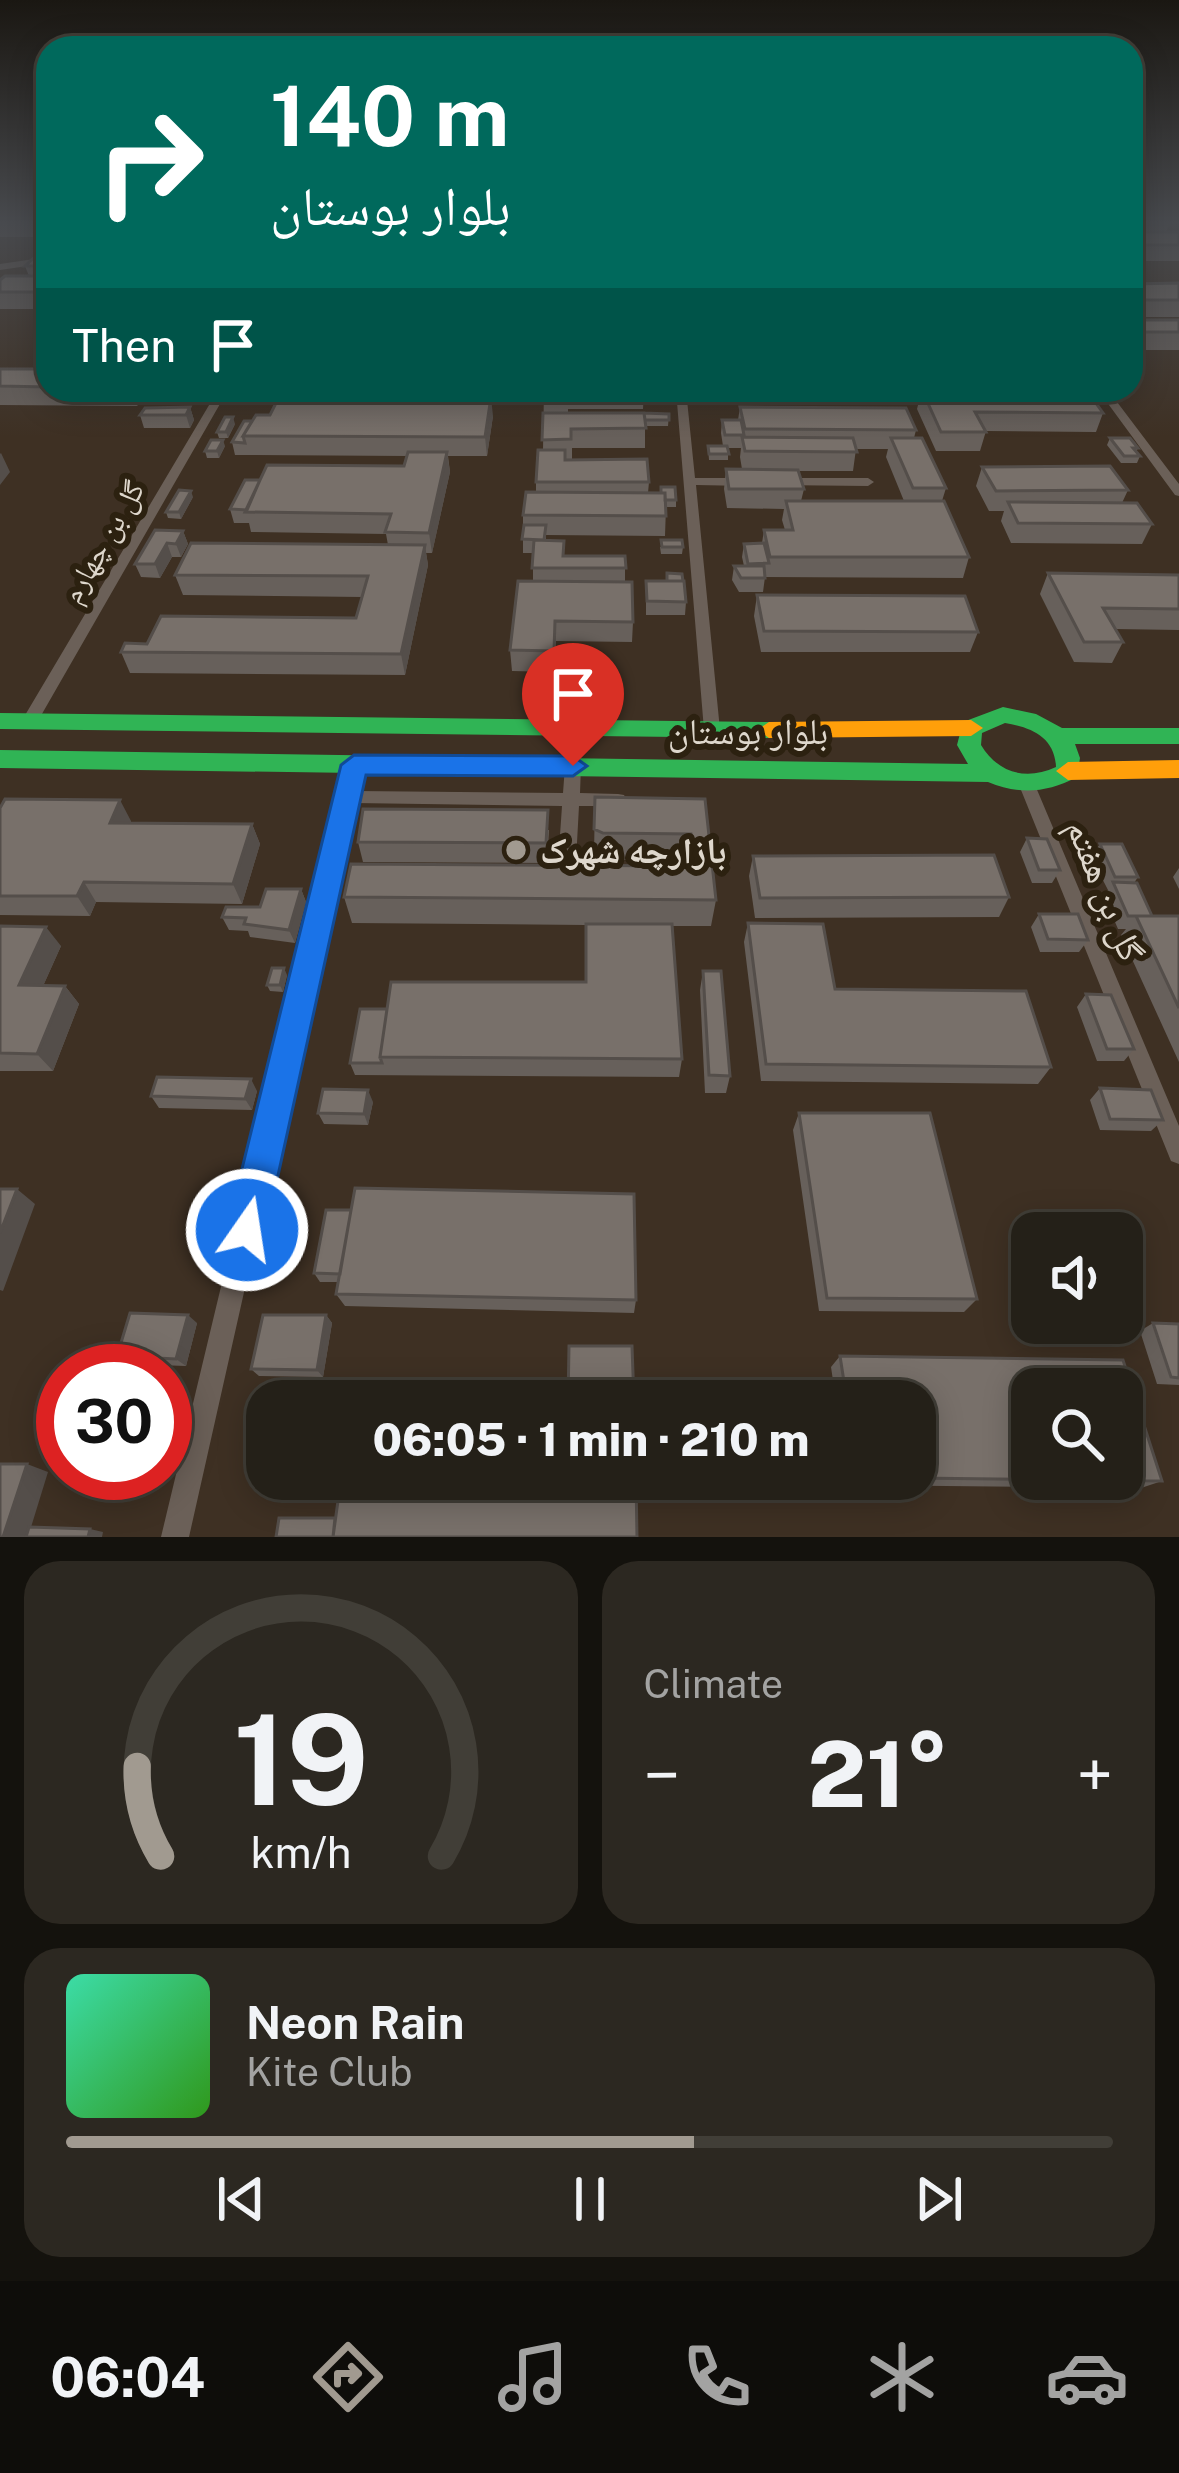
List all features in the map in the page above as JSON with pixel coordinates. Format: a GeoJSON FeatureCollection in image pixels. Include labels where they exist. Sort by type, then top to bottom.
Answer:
{"type":"FeatureCollection","features":[{"type":"Feature","properties":{"kind":"street","name":"گل بن چهارم"},"geometry":{"type":"LineString","coordinates":[[28,722],[216,402]]}},
{"type":"Feature","properties":{"kind":"street"},"geometry":{"type":"LineString","coordinates":[[682,402],[712,730]]}},
{"type":"Feature","properties":{"kind":"street"},"geometry":{"type":"LineString","coordinates":[[1112,402],[1179,492]]}},
{"type":"Feature","properties":{"kind":"street"},"geometry":{"type":"LineString","coordinates":[[689,481],[868,482]]}},
{"type":"Feature","properties":{"kind":"street"},"geometry":{"type":"LineString","coordinates":[[1068,771],[1070,754],[1058,736],[1033,720],[1003,715],[971,728],[970,750],[991,773],[1027,785],[1045,785],[1068,771],[1179,769]]}},
{"type":"Feature","properties":{"kind":"street","name":"بلوار بوستان"},"geometry":{"type":"LineString","coordinates":[[0,721],[712,730],[971,728]]}},
{"type":"Feature","properties":{"kind":"street"},"geometry":{"type":"LineString","coordinates":[[1058,736],[1179,736]]}},
{"type":"Feature","properties":{"kind":"street","name":"بلوار بوستان"},"geometry":{"type":"LineString","coordinates":[[0,759],[991,773]]}},
{"type":"Feature","properties":{"kind":"street"},"geometry":{"type":"LineString","coordinates":[[176,1537],[340,876],[354,765]]}},
{"type":"Feature","properties":{"kind":"street"},"geometry":{"type":"LineString","coordinates":[[543,879],[576,879],[573,766]]}},
{"type":"Feature","properties":{"kind":"street","name":"گل بن هفتم"},"geometry":{"type":"LineString","coordinates":[[1027,785],[1179,1154]]}},
{"type":"Feature","properties":{"kind":"street"},"geometry":{"type":"LineString","coordinates":[[347,797],[629,800]]}},
{"type":"Feature","properties":{"kind":"shaded area"},"geometry":{"type":"Polygon","coordinates":[[[0,293],[36,293],[36,402],[1143,402],[1143,293],[1179,293],[1179,1537],[0,1537],[0,293]]]}},
{"type":"Feature","properties":{"kind":"building"},"geometry":{"type":"Polygon","coordinates":[[[1143,293],[1179,293],[1179,300],[1143,300],[1143,293]]]}},
{"type":"Feature","properties":{"kind":"building"},"geometry":{"type":"Polygon","coordinates":[[[1143,320],[1179,320],[1179,332],[1143,332],[1143,320]]]}},
{"type":"Feature","properties":{"kind":"building"},"geometry":{"type":"Polygon","coordinates":[[[0,369],[36,369],[36,387],[0,386],[0,369]]]}},
{"type":"Feature","properties":{"kind":"building"},"geometry":{"type":"Polygon","coordinates":[[[276,402],[490,402],[485,437],[243,436],[256,415],[270,415],[276,402]]]}},
{"type":"Feature","properties":{"kind":"building"},"geometry":{"type":"Polygon","coordinates":[[[927,402],[1095,402],[1103,413],[975,412],[986,432],[941,432],[927,402]]]}},
{"type":"Feature","properties":{"kind":"building"},"geometry":{"type":"Polygon","coordinates":[[[190,407],[186,415],[140,415],[145,408],[190,407]]]}},
{"type":"Feature","properties":{"kind":"building"},"geometry":{"type":"Polygon","coordinates":[[[740,407],[906,408],[916,430],[745,429],[740,407]]]}},
{"type":"Feature","properties":{"kind":"building"},"geometry":{"type":"Polygon","coordinates":[[[543,413],[644,413],[646,428],[571,429],[571,439],[542,440],[543,413]]]}},
{"type":"Feature","properties":{"kind":"building"},"geometry":{"type":"Polygon","coordinates":[[[644,413],[669,414],[669,420],[645,420],[644,413]]]}},
{"type":"Feature","properties":{"kind":"building"},"geometry":{"type":"Polygon","coordinates":[[[225,417],[233,417],[226,432],[217,432],[225,417]]]}},
{"type":"Feature","properties":{"kind":"building"},"geometry":{"type":"Polygon","coordinates":[[[722,420],[741,420],[744,435],[725,435],[722,420]]]}},
{"type":"Feature","properties":{"kind":"building"},"geometry":{"type":"Polygon","coordinates":[[[244,421],[252,421],[243,436],[245,443],[232,442],[244,421]]]}},
{"type":"Feature","properties":{"kind":"building"},"geometry":{"type":"Polygon","coordinates":[[[742,437],[853,438],[857,452],[745,451],[742,437]]]}},
{"type":"Feature","properties":{"kind":"building"},"geometry":{"type":"Polygon","coordinates":[[[891,438],[922,438],[946,488],[913,488],[891,438]]]}},
{"type":"Feature","properties":{"kind":"building"},"geometry":{"type":"Polygon","coordinates":[[[1110,438],[1130,438],[1140,456],[1124,456],[1110,438]]]}},
{"type":"Feature","properties":{"kind":"building"},"geometry":{"type":"Polygon","coordinates":[[[211,440],[223,440],[217,451],[205,451],[211,440]]]}},
{"type":"Feature","properties":{"kind":"building"},"geometry":{"type":"Polygon","coordinates":[[[708,446],[727,446],[729,454],[709,454],[708,446]]]}},
{"type":"Feature","properties":{"kind":"building"},"geometry":{"type":"Polygon","coordinates":[[[538,450],[565,450],[565,460],[647,459],[649,482],[536,482],[538,450]]]}},
{"type":"Feature","properties":{"kind":"building"},"geometry":{"type":"Polygon","coordinates":[[[408,452],[447,452],[429,533],[385,532],[391,514],[245,512],[267,465],[404,466],[408,452]]]}},
{"type":"Feature","properties":{"kind":"building"},"geometry":{"type":"Polygon","coordinates":[[[1110,466],[1128,490],[996,491],[982,467],[1110,466]]]}},
{"type":"Feature","properties":{"kind":"building"},"geometry":{"type":"Polygon","coordinates":[[[726,469],[798,470],[804,489],[729,489],[726,469]]]}},
{"type":"Feature","properties":{"kind":"building"},"geometry":{"type":"Polygon","coordinates":[[[245,480],[260,480],[247,510],[230,509],[245,480]]]}},
{"type":"Feature","properties":{"kind":"building"},"geometry":{"type":"Polygon","coordinates":[[[661,487],[675,487],[676,500],[665,500],[661,487]]]}},
{"type":"Feature","properties":{"kind":"building"},"geometry":{"type":"Polygon","coordinates":[[[179,490],[191,491],[179,512],[166,512],[179,490]]]}},
{"type":"Feature","properties":{"kind":"building"},"geometry":{"type":"Polygon","coordinates":[[[526,492],[665,493],[666,516],[523,515],[526,492]]]}},
{"type":"Feature","properties":{"kind":"building"},"geometry":{"type":"Polygon","coordinates":[[[786,501],[944,501],[969,557],[770,557],[764,530],[793,530],[786,501]]]}},
{"type":"Feature","properties":{"kind":"building"},"geometry":{"type":"Polygon","coordinates":[[[1008,502],[1137,503],[1152,524],[1018,523],[1008,502]]]}},
{"type":"Feature","properties":{"kind":"building"},"geometry":{"type":"Polygon","coordinates":[[[524,525],[546,525],[544,540],[522,539],[524,525]]]}},
{"type":"Feature","properties":{"kind":"building"},"geometry":{"type":"Polygon","coordinates":[[[155,530],[183,531],[176,544],[167,543],[155,564],[135,564],[155,530]]]}},
{"type":"Feature","properties":{"kind":"building"},"geometry":{"type":"Polygon","coordinates":[[[534,540],[564,541],[563,556],[625,556],[626,568],[532,568],[534,540]]]}},
{"type":"Feature","properties":{"kind":"building"},"geometry":{"type":"Polygon","coordinates":[[[661,540],[682,540],[683,547],[662,547],[661,540]]]}},
{"type":"Feature","properties":{"kind":"building"},"geometry":{"type":"Polygon","coordinates":[[[191,543],[425,545],[401,654],[121,652],[125,643],[147,644],[161,616],[356,618],[368,576],[175,575],[191,543]]]}},
{"type":"Feature","properties":{"kind":"building"},"geometry":{"type":"Polygon","coordinates":[[[764,543],[769,563],[748,564],[744,544],[764,543]]]}},
{"type":"Feature","properties":{"kind":"building"},"geometry":{"type":"Polygon","coordinates":[[[734,566],[764,566],[765,578],[741,578],[734,566]]]}},
{"type":"Feature","properties":{"kind":"building"},"geometry":{"type":"Polygon","coordinates":[[[667,573],[682,574],[683,581],[667,581],[667,573]]]}},
{"type":"Feature","properties":{"kind":"building"},"geometry":{"type":"Polygon","coordinates":[[[1048,573],[1179,575],[1179,609],[1103,608],[1123,642],[1084,642],[1048,573]]]}},
{"type":"Feature","properties":{"kind":"building"},"geometry":{"type":"Polygon","coordinates":[[[518,581],[632,582],[633,622],[555,621],[554,651],[510,650],[518,581]]]}},
{"type":"Feature","properties":{"kind":"building"},"geometry":{"type":"Polygon","coordinates":[[[646,581],[684,581],[686,602],[647,601],[646,581]]]}},
{"type":"Feature","properties":{"kind":"building"},"geometry":{"type":"Polygon","coordinates":[[[757,595],[965,596],[978,632],[764,631],[757,595]]]}},
{"type":"Feature","properties":{"kind":"building"},"geometry":{"type":"Polygon","coordinates":[[[595,797],[705,799],[716,900],[344,897],[351,864],[694,866],[691,834],[594,829],[595,797]]]}},
{"type":"Feature","properties":{"kind":"building"},"geometry":{"type":"Polygon","coordinates":[[[5,799],[120,800],[110,823],[252,824],[233,884],[84,882],[77,896],[0,896],[0,808],[5,799]]]}},
{"type":"Feature","properties":{"kind":"building"},"geometry":{"type":"Polygon","coordinates":[[[363,809],[548,810],[546,843],[358,842],[363,809]]]}},
{"type":"Feature","properties":{"kind":"building"},"geometry":{"type":"Polygon","coordinates":[[[1027,838],[1047,839],[1060,870],[1039,870],[1027,838]]]}},
{"type":"Feature","properties":{"kind":"building"},"geometry":{"type":"Polygon","coordinates":[[[1100,844],[1122,844],[1138,877],[1115,877],[1100,844]]]}},
{"type":"Feature","properties":{"kind":"building"},"geometry":{"type":"Polygon","coordinates":[[[994,855],[1009,897],[760,898],[753,856],[994,855]]]}},
{"type":"Feature","properties":{"kind":"building"},"geometry":{"type":"Polygon","coordinates":[[[1113,882],[1137,883],[1152,916],[1128,916],[1113,882]]]}},
{"type":"Feature","properties":{"kind":"building"},"geometry":{"type":"Polygon","coordinates":[[[266,889],[301,889],[289,930],[222,917],[226,907],[260,907],[266,889]]]}},
{"type":"Feature","properties":{"kind":"building"},"geometry":{"type":"Polygon","coordinates":[[[1039,914],[1078,914],[1088,940],[1048,939],[1039,914]]]}},
{"type":"Feature","properties":{"kind":"building"},"geometry":{"type":"Polygon","coordinates":[[[1136,916],[1179,916],[1179,1008],[1136,916]]]}},
{"type":"Feature","properties":{"kind":"building"},"geometry":{"type":"Polygon","coordinates":[[[748,923],[823,924],[835,989],[1026,991],[1051,1067],[766,1064],[748,923]]]}},
{"type":"Feature","properties":{"kind":"building"},"geometry":{"type":"Polygon","coordinates":[[[586,924],[672,924],[682,1059],[380,1057],[391,982],[586,982],[586,924]]]}},
{"type":"Feature","properties":{"kind":"building"},"geometry":{"type":"Polygon","coordinates":[[[0,926],[46,927],[19,985],[65,986],[37,1054],[0,1053],[0,926]]]}},
{"type":"Feature","properties":{"kind":"building"},"geometry":{"type":"Polygon","coordinates":[[[272,968],[284,968],[280,985],[267,985],[272,968]]]}},
{"type":"Feature","properties":{"kind":"building"},"geometry":{"type":"Polygon","coordinates":[[[703,971],[721,971],[730,1076],[709,1075],[703,971]]]}},
{"type":"Feature","properties":{"kind":"building"},"geometry":{"type":"Polygon","coordinates":[[[1086,994],[1111,995],[1134,1049],[1107,1049],[1086,994]]]}},
{"type":"Feature","properties":{"kind":"building"},"geometry":{"type":"Polygon","coordinates":[[[360,1009],[387,1009],[382,1063],[350,1063],[360,1009]]]}},
{"type":"Feature","properties":{"kind":"building"},"geometry":{"type":"Polygon","coordinates":[[[157,1077],[251,1079],[245,1099],[151,1096],[157,1077]]]}},
{"type":"Feature","properties":{"kind":"building"},"geometry":{"type":"Polygon","coordinates":[[[1100,1088],[1151,1090],[1163,1120],[1110,1119],[1100,1088]]]}},
{"type":"Feature","properties":{"kind":"building"},"geometry":{"type":"Polygon","coordinates":[[[323,1089],[368,1090],[364,1114],[318,1113],[323,1089]]]}},
{"type":"Feature","properties":{"kind":"building"},"geometry":{"type":"Polygon","coordinates":[[[799,1113],[930,1113],[977,1299],[827,1298],[799,1113]]]}},
{"type":"Feature","properties":{"kind":"building"},"geometry":{"type":"Polygon","coordinates":[[[355,1188],[634,1194],[636,1300],[336,1294],[355,1188]]]}},
{"type":"Feature","properties":{"kind":"building"},"geometry":{"type":"Polygon","coordinates":[[[0,1189],[17,1189],[0,1233],[0,1189]]]}},
{"type":"Feature","properties":{"kind":"building"},"geometry":{"type":"Polygon","coordinates":[[[326,1210],[351,1210],[340,1274],[314,1273],[326,1210]]]}},
{"type":"Feature","properties":{"kind":"building"},"geometry":{"type":"Polygon","coordinates":[[[130,1313],[188,1315],[180,1344],[121,1344],[130,1313]]]}},
{"type":"Feature","properties":{"kind":"building"},"geometry":{"type":"Polygon","coordinates":[[[263,1315],[326,1315],[317,1370],[251,1369],[263,1315]]]}},
{"type":"Feature","properties":{"kind":"building"},"geometry":{"type":"Polygon","coordinates":[[[1153,1323],[1179,1324],[1179,1378],[1171,1377],[1153,1323]]]}},
{"type":"Feature","properties":{"kind":"building"},"geometry":{"type":"Polygon","coordinates":[[[569,1346],[632,1346],[633,1380],[568,1380],[569,1346]]]}},
{"type":"Feature","properties":{"kind":"building"},"geometry":{"type":"Polygon","coordinates":[[[840,1356],[1123,1360],[1126,1368],[1011,1368],[1011,1479],[936,1478],[936,1380],[844,1380],[840,1356]]]}},
{"type":"Feature","properties":{"kind":"building"},"geometry":{"type":"Polygon","coordinates":[[[1143,1422],[1162,1481],[1143,1481],[1143,1422]]]}},
{"type":"Feature","properties":{"kind":"building"},"geometry":{"type":"Polygon","coordinates":[[[0,1464],[27,1464],[3,1537],[0,1537],[0,1464]]]}},
{"type":"Feature","properties":{"kind":"building"},"geometry":{"type":"Polygon","coordinates":[[[338,1500],[636,1500],[637,1537],[333,1537],[338,1500]]]}},
{"type":"Feature","properties":{"kind":"building"},"geometry":{"type":"Polygon","coordinates":[[[279,1518],[335,1518],[333,1537],[276,1537],[279,1518]]]}},
{"type":"Feature","properties":{"kind":"building"},"geometry":{"type":"Polygon","coordinates":[[[29,1527],[90,1529],[88,1537],[26,1537],[29,1527]]]}},
{"type":"Feature","properties":{"kind":"traffic: fast"},"geometry":{"type":"LineString","coordinates":[[1003,715],[1050,730],[1065,746],[1068,771],[1026,783],[986,769],[969,745],[971,728],[1003,715]]}},
{"type":"Feature","properties":{"kind":"traffic: fast"},"geometry":{"type":"LineString","coordinates":[[0,721],[769,730]]}},
{"type":"Feature","properties":{"kind":"traffic: fast"},"geometry":{"type":"LineString","coordinates":[[1058,736],[1179,736]]}},
{"type":"Feature","properties":{"kind":"traffic: fast"},"geometry":{"type":"LineString","coordinates":[[0,759],[991,773]]}},
{"type":"Feature","properties":{"kind":"traffic: slow"},"geometry":{"type":"LineString","coordinates":[[769,730],[971,728]]}},
{"type":"Feature","properties":{"kind":"traffic: slow"},"geometry":{"type":"LineString","coordinates":[[1068,771],[1179,769]]}},
{"type":"Feature","properties":{"kind":"place","name":"بازارچه شهرک"},"geometry":{"type":"Point","coordinates":[516,850]}},
{"type":"Feature","properties":{"kind":"route"},"geometry":{"type":"LineString","coordinates":[[247,1230],[354,765],[573,766]]}}]}
